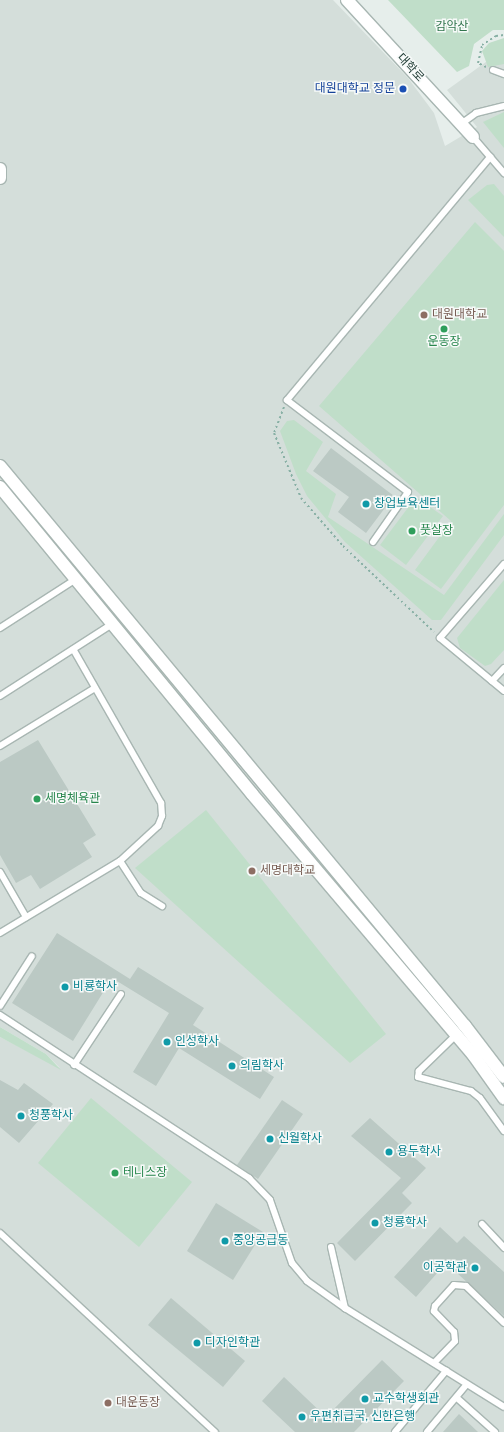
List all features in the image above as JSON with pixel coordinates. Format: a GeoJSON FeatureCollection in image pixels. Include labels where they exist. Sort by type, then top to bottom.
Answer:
{"type":"FeatureCollection","features":[{"type":"Feature","properties":{"kind":"street","name":"대학로"},"geometry":{"type":"LineString","coordinates":[[347,0],[472,137]]}},
{"type":"Feature","properties":{"kind":"street"},"geometry":{"type":"LineString","coordinates":[[0,169],[0,178]]}},
{"type":"Feature","properties":{"kind":"street"},"geometry":{"type":"LineString","coordinates":[[0,466],[465,1026],[504,1077]]}},
{"type":"Feature","properties":{"kind":"street"},"geometry":{"type":"LineString","coordinates":[[0,487],[285,834],[456,1035],[504,1098]]}},
{"type":"Feature","properties":{"kind":"street"},"geometry":{"type":"LineString","coordinates":[[18,509],[30,501]]}},
{"type":"Feature","properties":{"kind":"street"},"geometry":{"type":"LineString","coordinates":[[112,624],[124,616]]}},
{"type":"Feature","properties":{"kind":"street"},"geometry":{"type":"LineString","coordinates":[[285,834],[297,824]]}},
{"type":"Feature","properties":{"kind":"street"},"geometry":{"type":"LineString","coordinates":[[456,1035],[465,1026]]}},
{"type":"Feature","properties":{"kind":"lane"},"geometry":{"type":"LineString","coordinates":[[493,70],[504,74]]}},
{"type":"Feature","properties":{"kind":"lane"},"geometry":{"type":"LineString","coordinates":[[461,124],[476,112],[504,106]]}},
{"type":"Feature","properties":{"kind":"lane"},"geometry":{"type":"LineString","coordinates":[[472,137],[504,173]]}},
{"type":"Feature","properties":{"kind":"lane"},"geometry":{"type":"LineString","coordinates":[[373,542],[408,492],[287,400],[490,157]]}},
{"type":"Feature","properties":{"kind":"lane"},"geometry":{"type":"LineString","coordinates":[[504,564],[440,638],[504,691]]}},
{"type":"Feature","properties":{"kind":"lane"},"geometry":{"type":"LineString","coordinates":[[0,628],[76,579]]}},
{"type":"Feature","properties":{"kind":"lane"},"geometry":{"type":"LineString","coordinates":[[0,696],[112,624]]}},
{"type":"Feature","properties":{"kind":"lane"},"geometry":{"type":"LineString","coordinates":[[0,933],[120,861],[158,826],[162,816],[161,803],[73,649]]}},
{"type":"Feature","properties":{"kind":"lane"},"geometry":{"type":"LineString","coordinates":[[492,680],[504,668]]}},
{"type":"Feature","properties":{"kind":"lane"},"geometry":{"type":"LineString","coordinates":[[0,746],[95,688]]}},
{"type":"Feature","properties":{"kind":"lane"},"geometry":{"type":"LineString","coordinates":[[120,861],[141,893],[162,906]]}},
{"type":"Feature","properties":{"kind":"lane"},"geometry":{"type":"LineString","coordinates":[[0,872],[26,917]]}},
{"type":"Feature","properties":{"kind":"lane"},"geometry":{"type":"LineString","coordinates":[[0,1006],[32,956]]}},
{"type":"Feature","properties":{"kind":"lane"},"geometry":{"type":"LineString","coordinates":[[74,1065],[121,994]]}},
{"type":"Feature","properties":{"kind":"lane"},"geometry":{"type":"LineString","coordinates":[[0,1015],[253,1182],[270,1200],[292,1263],[298,1273],[345,1308],[504,1407]]}},
{"type":"Feature","properties":{"kind":"lane"},"geometry":{"type":"LineString","coordinates":[[456,1035],[419,1071],[418,1077],[471,1091],[480,1098],[504,1130]]}},
{"type":"Feature","properties":{"kind":"lane"},"geometry":{"type":"LineString","coordinates":[[482,1224],[504,1248]]}},
{"type":"Feature","properties":{"kind":"lane"},"geometry":{"type":"LineString","coordinates":[[0,1232],[216,1432]]}},
{"type":"Feature","properties":{"kind":"lane"},"geometry":{"type":"LineString","coordinates":[[332,1248],[345,1308]]}},
{"type":"Feature","properties":{"kind":"lane"},"geometry":{"type":"LineString","coordinates":[[434,1363],[455,1341],[454,1332],[434,1311],[435,1306],[454,1285],[466,1286],[504,1324]]}},
{"type":"Feature","properties":{"kind":"lane"},"geometry":{"type":"LineString","coordinates":[[394,1432],[446,1372]]}},
{"type":"Feature","properties":{"kind":"lane"},"geometry":{"type":"LineString","coordinates":[[427,1432],[457,1398],[467,1384]]}},
{"type":"Feature","properties":{"kind":"lane"},"geometry":{"type":"LineString","coordinates":[[457,1398],[494,1432]]}},
{"type":"Feature","properties":{"kind":"path"},"geometry":{"type":"LineString","coordinates":[[493,70],[478,63],[478,57],[482,45],[496,36],[504,35]]}},
{"type":"Feature","properties":{"kind":"path"},"geometry":{"type":"LineString","coordinates":[[287,400],[274,433],[301,498],[343,546],[440,638]]}},
{"type":"Feature","properties":{"kind":"shaded area","name":"세명대학교"},"geometry":{"type":"Polygon","coordinates":[[[0,0],[333,0],[408,78],[434,113],[445,146],[477,127],[447,90],[504,49],[504,1432],[0,1432],[0,1037],[60,1068],[46,1054],[0,1027],[0,0]]]}},
{"type":"Feature","properties":{"kind":"green space","name":"감악산"},"geometry":{"type":"Polygon","coordinates":[[[388,0],[504,0],[504,30],[493,30],[474,44],[469,66],[457,72],[388,0]]]}},
{"type":"Feature","properties":{"kind":"green space"},"geometry":{"type":"Polygon","coordinates":[[[504,38],[504,64],[488,67],[482,51],[489,43],[504,38]]]}},
{"type":"Feature","properties":{"kind":"green space"},"geometry":{"type":"Polygon","coordinates":[[[504,112],[504,148],[483,122],[504,112]]]}},
{"type":"Feature","properties":{"kind":"green space"},"geometry":{"type":"Polygon","coordinates":[[[494,184],[504,196],[504,237],[468,200],[487,185],[494,184]]]}},
{"type":"Feature","properties":{"kind":"green space","name":"운동장"},"geometry":{"type":"Polygon","coordinates":[[[475,222],[504,251],[504,505],[441,589],[415,570],[451,521],[319,406],[475,222]]]}},
{"type":"Feature","properties":{"kind":"green space"},"geometry":{"type":"Polygon","coordinates":[[[294,420],[323,442],[306,471],[336,494],[328,517],[444,595],[504,514],[504,535],[441,620],[432,620],[345,542],[307,496],[296,474],[280,431],[287,421],[294,420]]]}},
{"type":"Feature","properties":{"kind":"green space","name":"풋살장"},"geometry":{"type":"Polygon","coordinates":[[[416,497],[443,516],[406,565],[380,545],[416,497]]]}},
{"type":"Feature","properties":{"kind":"green space"},"geometry":{"type":"Polygon","coordinates":[[[504,580],[504,650],[491,664],[485,666],[460,648],[457,638],[504,580]]]}},
{"type":"Feature","properties":{"kind":"green space"},"geometry":{"type":"Polygon","coordinates":[[[206,810],[386,1034],[350,1063],[135,868],[206,810]]]}},
{"type":"Feature","properties":{"kind":"green space"},"geometry":{"type":"Polygon","coordinates":[[[0,1027],[46,1054],[61,1070],[0,1037],[0,1027]]]}},
{"type":"Feature","properties":{"kind":"green space","name":"테니스장"},"geometry":{"type":"Polygon","coordinates":[[[91,1098],[192,1182],[139,1247],[38,1163],[91,1098]]]}},
{"type":"Feature","properties":{"kind":"building"},"geometry":{"type":"Polygon","coordinates":[[[331,448],[394,496],[366,533],[338,512],[349,497],[313,471],[331,448]]]}},
{"type":"Feature","properties":{"kind":"building","name":"세명체육관"},"geometry":{"type":"Polygon","coordinates":[[[38,740],[96,835],[83,843],[92,857],[40,889],[31,875],[16,883],[0,855],[0,762],[38,740]]]}},
{"type":"Feature","properties":{"kind":"building"},"geometry":{"type":"Polygon","coordinates":[[[57,933],[130,979],[138,967],[204,1008],[193,1025],[274,1077],[260,1099],[179,1048],[156,1086],[133,1072],[169,1013],[112,978],[73,1041],[12,1003],[57,933]]]}},
{"type":"Feature","properties":{"kind":"building","name":"청풍학사"},"geometry":{"type":"Polygon","coordinates":[[[0,1080],[18,1090],[24,1083],[53,1104],[19,1143],[0,1127],[0,1080]]]}},
{"type":"Feature","properties":{"kind":"building","name":"신월학사"},"geometry":{"type":"Polygon","coordinates":[[[282,1100],[303,1114],[258,1179],[237,1165],[282,1100]]]}},
{"type":"Feature","properties":{"kind":"building"},"geometry":{"type":"Polygon","coordinates":[[[370,1118],[426,1168],[402,1193],[412,1203],[355,1261],[337,1243],[401,1178],[351,1136],[370,1118]]]}},
{"type":"Feature","properties":{"kind":"building","name":"중앙공급동"},"geometry":{"type":"Polygon","coordinates":[[[216,1203],[263,1232],[233,1280],[187,1251],[216,1203]]]}},
{"type":"Feature","properties":{"kind":"building","name":"이공학관"},"geometry":{"type":"Polygon","coordinates":[[[440,1227],[457,1243],[464,1236],[504,1272],[504,1316],[446,1263],[416,1297],[394,1277],[440,1227]]]}},
{"type":"Feature","properties":{"kind":"building","name":"디자인학관"},"geometry":{"type":"Polygon","coordinates":[[[171,1298],[245,1361],[223,1387],[148,1325],[171,1298]]]}},
{"type":"Feature","properties":{"kind":"building"},"geometry":{"type":"Polygon","coordinates":[[[382,1360],[404,1381],[354,1432],[295,1432],[262,1401],[284,1377],[326,1417],[382,1360]]]}},
{"type":"Feature","properties":{"kind":"building"},"geometry":{"type":"Polygon","coordinates":[[[459,1414],[478,1432],[443,1432],[459,1414]]]}},
{"type":"Feature","properties":{"kind":"place","name":"대원대학교 정문"},"geometry":{"type":"Point","coordinates":[403,89]}},
{"type":"Feature","properties":{"kind":"place","name":"대원대학교"},"geometry":{"type":"Point","coordinates":[424,315]}},
{"type":"Feature","properties":{"kind":"place","name":"운동장"},"geometry":{"type":"Point","coordinates":[444,329]}},
{"type":"Feature","properties":{"kind":"place","name":"창업보육센터"},"geometry":{"type":"Point","coordinates":[366,504]}},
{"type":"Feature","properties":{"kind":"place","name":"풋살장"},"geometry":{"type":"Point","coordinates":[412,531]}},
{"type":"Feature","properties":{"kind":"place","name":"세명체육관"},"geometry":{"type":"Point","coordinates":[37,799]}},
{"type":"Feature","properties":{"kind":"place","name":"세명대학교"},"geometry":{"type":"Point","coordinates":[252,871]}},
{"type":"Feature","properties":{"kind":"place","name":"비룡학사"},"geometry":{"type":"Point","coordinates":[65,987]}},
{"type":"Feature","properties":{"kind":"place","name":"인성학사"},"geometry":{"type":"Point","coordinates":[167,1042]}},
{"type":"Feature","properties":{"kind":"place","name":"의림학사"},"geometry":{"type":"Point","coordinates":[232,1066]}},
{"type":"Feature","properties":{"kind":"place","name":"청풍학사"},"geometry":{"type":"Point","coordinates":[21,1116]}},
{"type":"Feature","properties":{"kind":"place","name":"신월학사"},"geometry":{"type":"Point","coordinates":[270,1139]}},
{"type":"Feature","properties":{"kind":"place","name":"용두학사"},"geometry":{"type":"Point","coordinates":[389,1152]}},
{"type":"Feature","properties":{"kind":"place","name":"테니스장"},"geometry":{"type":"Point","coordinates":[115,1173]}},
{"type":"Feature","properties":{"kind":"place","name":"청룡학사"},"geometry":{"type":"Point","coordinates":[375,1223]}},
{"type":"Feature","properties":{"kind":"place","name":"중앙공급동"},"geometry":{"type":"Point","coordinates":[225,1241]}},
{"type":"Feature","properties":{"kind":"place","name":"이공학관"},"geometry":{"type":"Point","coordinates":[475,1268]}},
{"type":"Feature","properties":{"kind":"place","name":"디자인학관"},"geometry":{"type":"Point","coordinates":[197,1343]}},
{"type":"Feature","properties":{"kind":"place","name":"교수학생회관"},"geometry":{"type":"Point","coordinates":[365,1399]}},
{"type":"Feature","properties":{"kind":"place","name":"대운동장"},"geometry":{"type":"Point","coordinates":[108,1403]}},
{"type":"Feature","properties":{"kind":"place","name":"우편취급국, 신한은행"},"geometry":{"type":"Point","coordinates":[302,1417]}}]}
